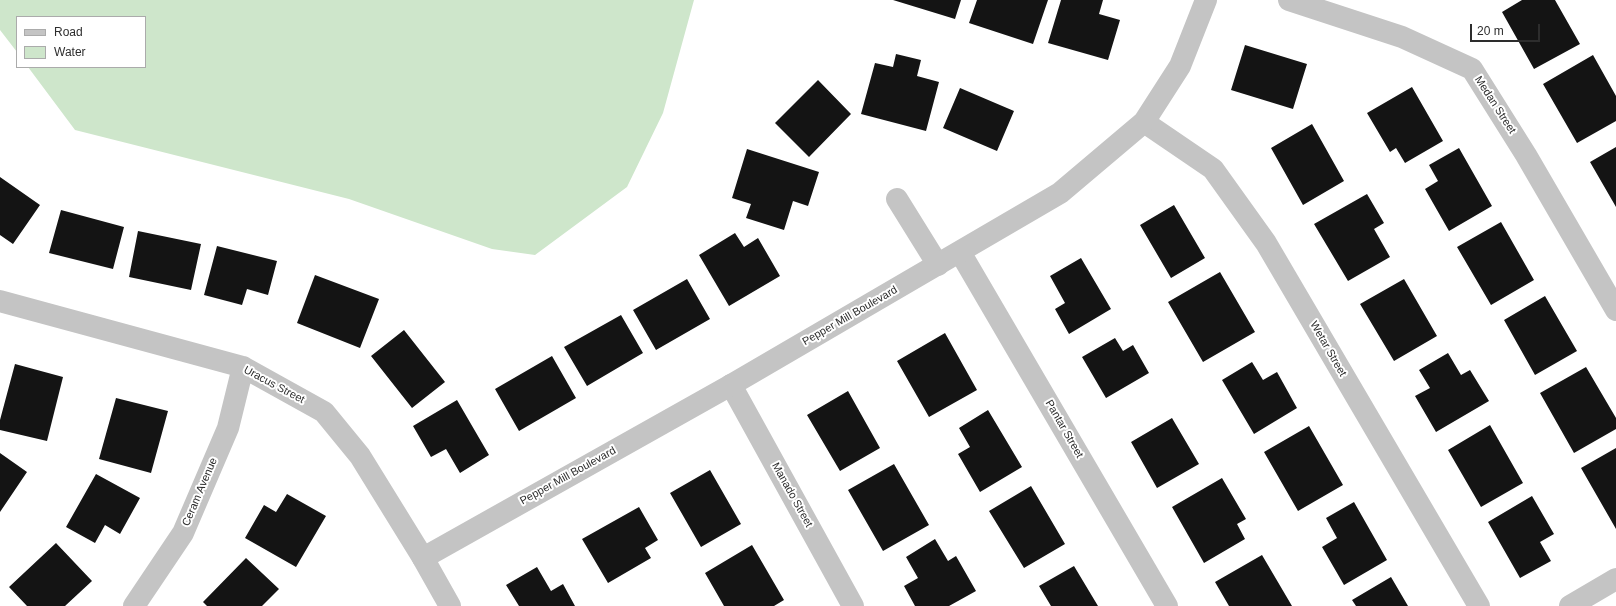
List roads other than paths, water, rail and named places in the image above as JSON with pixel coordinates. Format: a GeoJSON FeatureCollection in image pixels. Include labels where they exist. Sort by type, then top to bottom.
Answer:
{"type":"FeatureCollection","features":[{"type":"Feature","properties":{"kind":"street","name":"Pepper Mill Boulevard"},"geometry":{"type":"LineString","coordinates":[[423,558],[731,385],[1060,193],[1144,122],[1180,66],[1206,0]]}},
{"type":"Feature","properties":{"kind":"street","name":"Medan Street"},"geometry":{"type":"LineString","coordinates":[[1289,0],[1402,37],[1472,70],[1526,155],[1616,310]]}},
{"type":"Feature","properties":{"kind":"street","name":"Wetar Street"},"geometry":{"type":"LineString","coordinates":[[1144,122],[1213,169],[1266,243],[1479,606]]}},
{"type":"Feature","properties":{"kind":"street"},"geometry":{"type":"LineString","coordinates":[[897,199],[938,265]]}},
{"type":"Feature","properties":{"kind":"street","name":"Pantar Street"},"geometry":{"type":"LineString","coordinates":[[960,252],[1167,606]]}},
{"type":"Feature","properties":{"kind":"street","name":"Uracus Street"},"geometry":{"type":"LineString","coordinates":[[0,301],[243,367],[324,412],[360,456],[423,558],[450,606]]}},
{"type":"Feature","properties":{"kind":"street","name":"Ceram Avenue"},"geometry":{"type":"LineString","coordinates":[[134,606],[183,533],[228,428],[243,367]]}},
{"type":"Feature","properties":{"kind":"street","name":"Manado Street"},"geometry":{"type":"LineString","coordinates":[[731,385],[853,606]]}},
{"type":"Feature","properties":{"kind":"street"},"geometry":{"type":"LineString","coordinates":[[1570,606],[1616,579]]}},
{"type":"Feature","properties":{"kind":"water"},"geometry":{"type":"Polygon","coordinates":[[[0,0],[694,0],[663,113],[627,187],[535,255],[492,249],[349,199],[75,130],[29,68],[146,68],[146,16],[16,16],[16,51],[0,30],[0,0]]]}}]}
